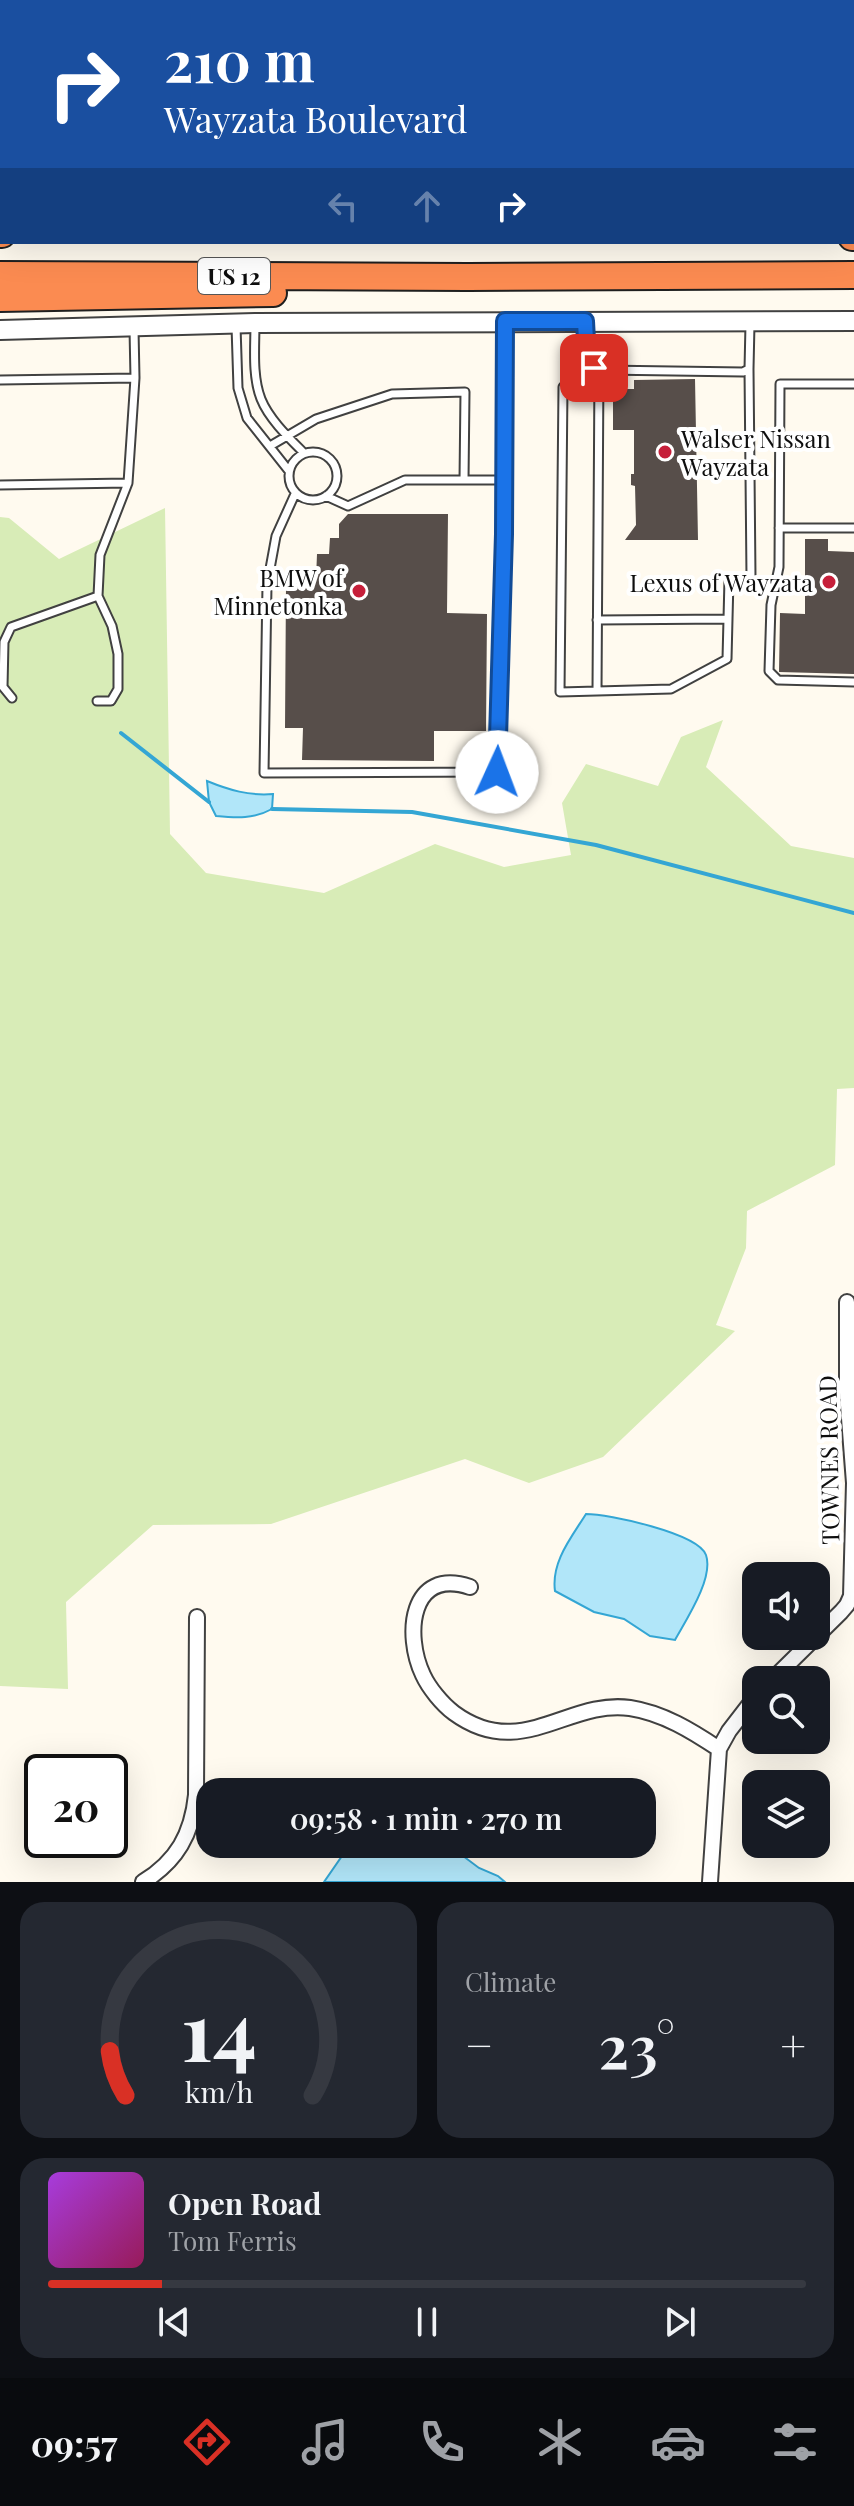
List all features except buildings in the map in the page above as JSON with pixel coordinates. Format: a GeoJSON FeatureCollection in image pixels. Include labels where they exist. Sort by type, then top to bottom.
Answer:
{"type":"FeatureCollection","features":[{"type":"Feature","properties":{"kind":"highway","name":"US 12"},"geometry":{"type":"LineString","coordinates":[[0,275],[854,275]]}},
{"type":"Feature","properties":{"kind":"highway"},"geometry":{"type":"LineString","coordinates":[[0,298],[391,291],[468,277]]}},
{"type":"Feature","properties":{"kind":"street"},"geometry":{"type":"LineString","coordinates":[[0,330],[255,323],[854,321]]}},
{"type":"Feature","properties":{"kind":"street","name":"TOWNES ROAD"},"geometry":{"type":"LineString","coordinates":[[786,1666],[841,1612],[851,1596],[854,1483],[847,1392],[847,1302]]}},
{"type":"Feature","properties":{"kind":"street"},"geometry":{"type":"LineString","coordinates":[[470,1587],[446,1583],[433,1587],[416,1606],[413,1630],[423,1676],[437,1697],[454,1713],[498,1731],[522,1732],[584,1713],[607,1708],[630,1708],[673,1722],[719,1749]]}},
{"type":"Feature","properties":{"kind":"street"},"geometry":{"type":"LineString","coordinates":[[143,1882],[157,1874],[173,1858],[186,1839],[194,1817],[197,1617]]}},
{"type":"Feature","properties":{"kind":"street"},"geometry":{"type":"LineString","coordinates":[[710,1882],[719,1749],[742,1714]]}},
{"type":"Feature","properties":{"kind":"lane"},"geometry":{"type":"LineString","coordinates":[[295,494],[276,536],[267,585],[264,773],[497,772],[505,321]]}},
{"type":"Feature","properties":{"kind":"lane"},"geometry":{"type":"LineString","coordinates":[[585,321],[587,361],[594,368],[743,372],[749,369]]}},
{"type":"Feature","properties":{"kind":"lane"},"geometry":{"type":"LineString","coordinates":[[587,361],[563,387],[560,692],[671,689],[727,659],[729,579],[751,577],[750,322]]}},
{"type":"Feature","properties":{"kind":"lane"},"geometry":{"type":"LineString","coordinates":[[255,323],[256,378],[261,400],[304,453]]}},
{"type":"Feature","properties":{"kind":"lane"},"geometry":{"type":"LineString","coordinates":[[235,324],[238,388],[247,418],[289,471]]}},
{"type":"Feature","properties":{"kind":"lane"},"geometry":{"type":"LineString","coordinates":[[97,701],[111,701],[118,689],[118,654],[112,626],[98,596],[100,555],[128,483],[135,378],[134,327]]}},
{"type":"Feature","properties":{"kind":"lane"},"geometry":{"type":"LineString","coordinates":[[597,691],[599,369]]}},
{"type":"Feature","properties":{"kind":"lane"},"geometry":{"type":"LineString","coordinates":[[0,380],[135,378]]}},
{"type":"Feature","properties":{"kind":"lane"},"geometry":{"type":"LineString","coordinates":[[854,384],[780,384],[779,567],[771,605],[769,671],[778,680],[854,682]]}},
{"type":"Feature","properties":{"kind":"lane"},"geometry":{"type":"LineString","coordinates":[[270,446],[316,419],[392,394],[465,392],[464,480]]}},
{"type":"Feature","properties":{"kind":"lane"},"geometry":{"type":"LineString","coordinates":[[304,453],[319,453],[332,462],[337,476],[332,491],[310,501],[295,494],[288,479],[297,457],[304,453]]}},
{"type":"Feature","properties":{"kind":"lane"},"geometry":{"type":"LineString","coordinates":[[326,496],[348,506],[405,480],[504,480]]}},
{"type":"Feature","properties":{"kind":"lane"},"geometry":{"type":"LineString","coordinates":[[0,485],[128,483]]}},
{"type":"Feature","properties":{"kind":"lane"},"geometry":{"type":"LineString","coordinates":[[779,528],[854,528]]}},
{"type":"Feature","properties":{"kind":"lane"},"geometry":{"type":"LineString","coordinates":[[12,698],[3,687],[4,642],[11,627],[98,596]]}},
{"type":"Feature","properties":{"kind":"lane"},"geometry":{"type":"LineString","coordinates":[[597,620],[728,619]]}},
{"type":"Feature","properties":{"kind":"green space"},"geometry":{"type":"Polygon","coordinates":[[[165,508],[170,834],[206,873],[324,893],[435,844],[504,867],[571,855],[562,803],[586,764],[658,786],[681,737],[723,720],[706,767],[791,846],[854,858],[854,1088],[837,1089],[835,1165],[747,1211],[746,1248],[716,1325],[735,1331],[603,1457],[529,1483],[465,1459],[271,1524],[153,1525],[66,1602],[68,1689],[0,1686],[0,517],[9,518],[59,559],[165,508]]]}},
{"type":"Feature","properties":{"kind":"water"},"geometry":{"type":"Polygon","coordinates":[[[207,781],[239,792],[273,794],[272,809],[245,817],[216,816],[209,802],[207,781]]]}},
{"type":"Feature","properties":{"kind":"water"},"geometry":{"type":"Polygon","coordinates":[[[586,1514],[632,1521],[670,1532],[687,1539],[706,1555],[703,1587],[675,1640],[650,1636],[624,1619],[594,1612],[555,1591],[559,1560],[586,1514]]]}},
{"type":"Feature","properties":{"kind":"water"},"geometry":{"type":"Polygon","coordinates":[[[341,1858],[466,1858],[505,1882],[324,1882],[341,1858]]]}},
{"type":"Feature","properties":{"kind":"waterway"},"geometry":{"type":"LineString","coordinates":[[121,733],[209,802]]}},
{"type":"Feature","properties":{"kind":"waterway"},"geometry":{"type":"LineString","coordinates":[[272,809],[412,812],[596,845],[854,913]]}},
{"type":"Feature","properties":{"kind":"place","name":"Walser Nissan Wayzata"},"geometry":{"type":"Point","coordinates":[665,452]}},
{"type":"Feature","properties":{"kind":"place","name":"Lexus of Wayzata"},"geometry":{"type":"Point","coordinates":[829,582]}},
{"type":"Feature","properties":{"kind":"place","name":"BMW of Minnetonka"},"geometry":{"type":"Point","coordinates":[359,591]}},
{"type":"Feature","properties":{"kind":"route"},"geometry":{"type":"LineString","coordinates":[[497,772],[504,534],[505,321],[585,321],[587,361],[594,368]]}}]}
